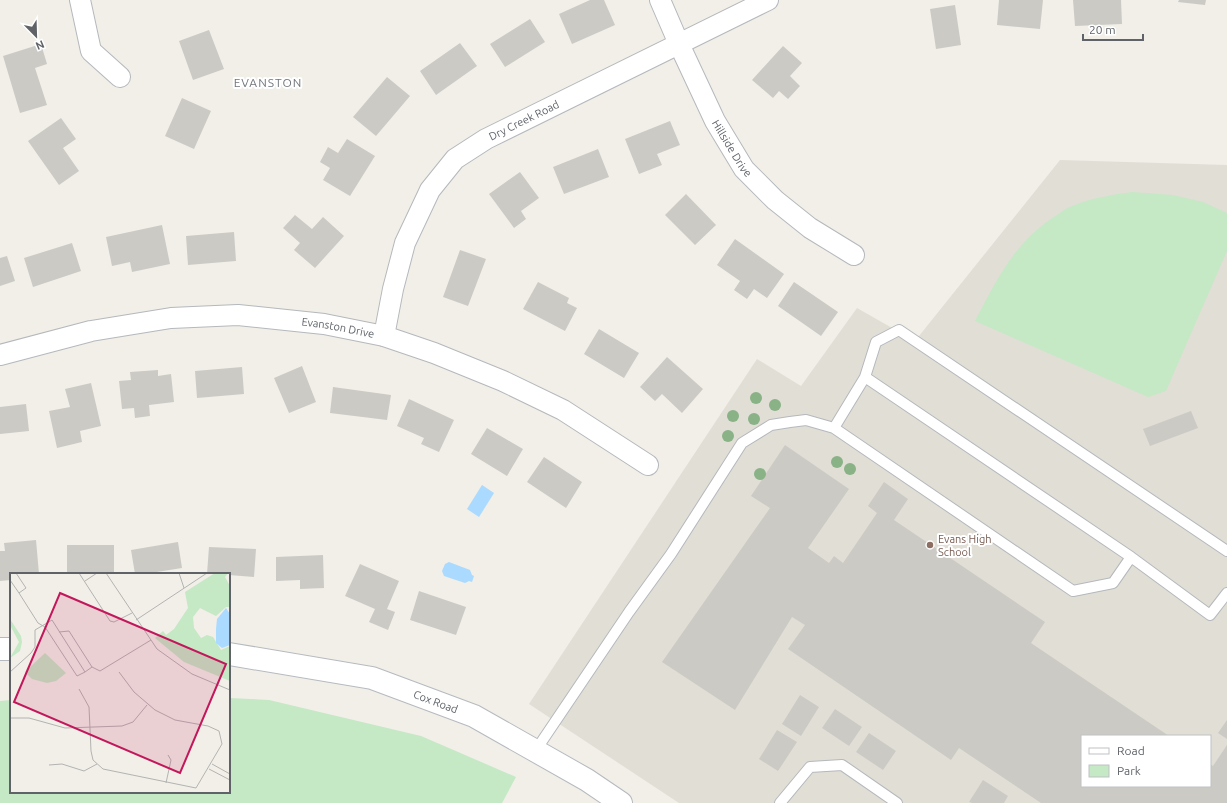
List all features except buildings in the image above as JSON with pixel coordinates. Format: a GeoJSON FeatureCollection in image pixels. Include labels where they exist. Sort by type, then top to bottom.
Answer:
{"type":"FeatureCollection","features":[{"type":"Feature","properties":{"kind":"street"},"geometry":{"type":"LineString","coordinates":[[80,0],[91,51],[120,77]]}},
{"type":"Feature","properties":{"kind":"street","name":"Hillside Drive"},"geometry":{"type":"LineString","coordinates":[[660,0],[715,121],[744,169],[775,200],[804,223],[854,255]]}},
{"type":"Feature","properties":{"kind":"street","name":"Dry Creek Road"},"geometry":{"type":"LineString","coordinates":[[384,336],[393,289],[405,243],[430,190],[455,159],[486,139],[768,0]]}},
{"type":"Feature","properties":{"kind":"street","name":"Evanston Drive"},"geometry":{"type":"LineString","coordinates":[[0,355],[91,331],[171,318],[238,315],[324,324],[384,336],[434,353],[503,381],[563,410],[648,465]]}},
{"type":"Feature","properties":{"kind":"street"},"geometry":{"type":"LineString","coordinates":[[0,649],[10,648]]}},
{"type":"Feature","properties":{"kind":"street","name":"Cox Road"},"geometry":{"type":"LineString","coordinates":[[230,654],[372,678],[474,716],[587,780],[621,803]]}},
{"type":"Feature","properties":{"kind":"lane"},"geometry":{"type":"LineString","coordinates":[[834,428],[865,377],[876,342],[899,330],[1227,551]]}},
{"type":"Feature","properties":{"kind":"lane"},"geometry":{"type":"LineString","coordinates":[[865,377],[1131,557],[1210,616],[1227,593]]}},
{"type":"Feature","properties":{"kind":"lane"},"geometry":{"type":"LineString","coordinates":[[536,750],[625,618],[671,554],[742,443],[771,425],[806,420],[834,428],[1073,591],[1113,583],[1131,557]]}},
{"type":"Feature","properties":{"kind":"lane"},"geometry":{"type":"LineString","coordinates":[[780,803],[810,767],[842,765],[897,803]]}},
{"type":"Feature","properties":{"kind":"shaded area","name":"Evans High School"},"geometry":{"type":"Polygon","coordinates":[[[1060,160],[1227,165],[1227,803],[679,803],[529,704],[757,359],[801,386],[857,308],[915,341],[1060,160]]]}},
{"type":"Feature","properties":{"kind":"green space"},"geometry":{"type":"Polygon","coordinates":[[[1132,192],[1173,195],[1203,202],[1227,213],[1227,251],[1166,391],[1148,397],[975,321],[1007,264],[1040,227],[1063,211],[1079,203],[1132,192]]]}},
{"type":"Feature","properties":{"kind":"green space"},"geometry":{"type":"Polygon","coordinates":[[[230,698],[269,700],[421,736],[516,777],[502,803],[0,803],[0,701],[10,700],[10,793],[230,793],[230,698]]]}},
{"type":"Feature","properties":{"kind":"water"},"geometry":{"type":"Polygon","coordinates":[[[482,485],[494,493],[479,517],[467,509],[482,485]]]}},
{"type":"Feature","properties":{"kind":"water"},"geometry":{"type":"Polygon","coordinates":[[[449,562],[470,570],[474,576],[472,582],[469,581],[465,583],[444,576],[442,571],[445,564],[449,562]]]}},
{"type":"Feature","properties":{"kind":"place","name":"Evans High School"},"geometry":{"type":"Point","coordinates":[930,545]}},
{"type":"Feature","properties":{"kind":"district","name":"EVANSTON"},"geometry":{"type":"Point","coordinates":[268,82]}}]}
